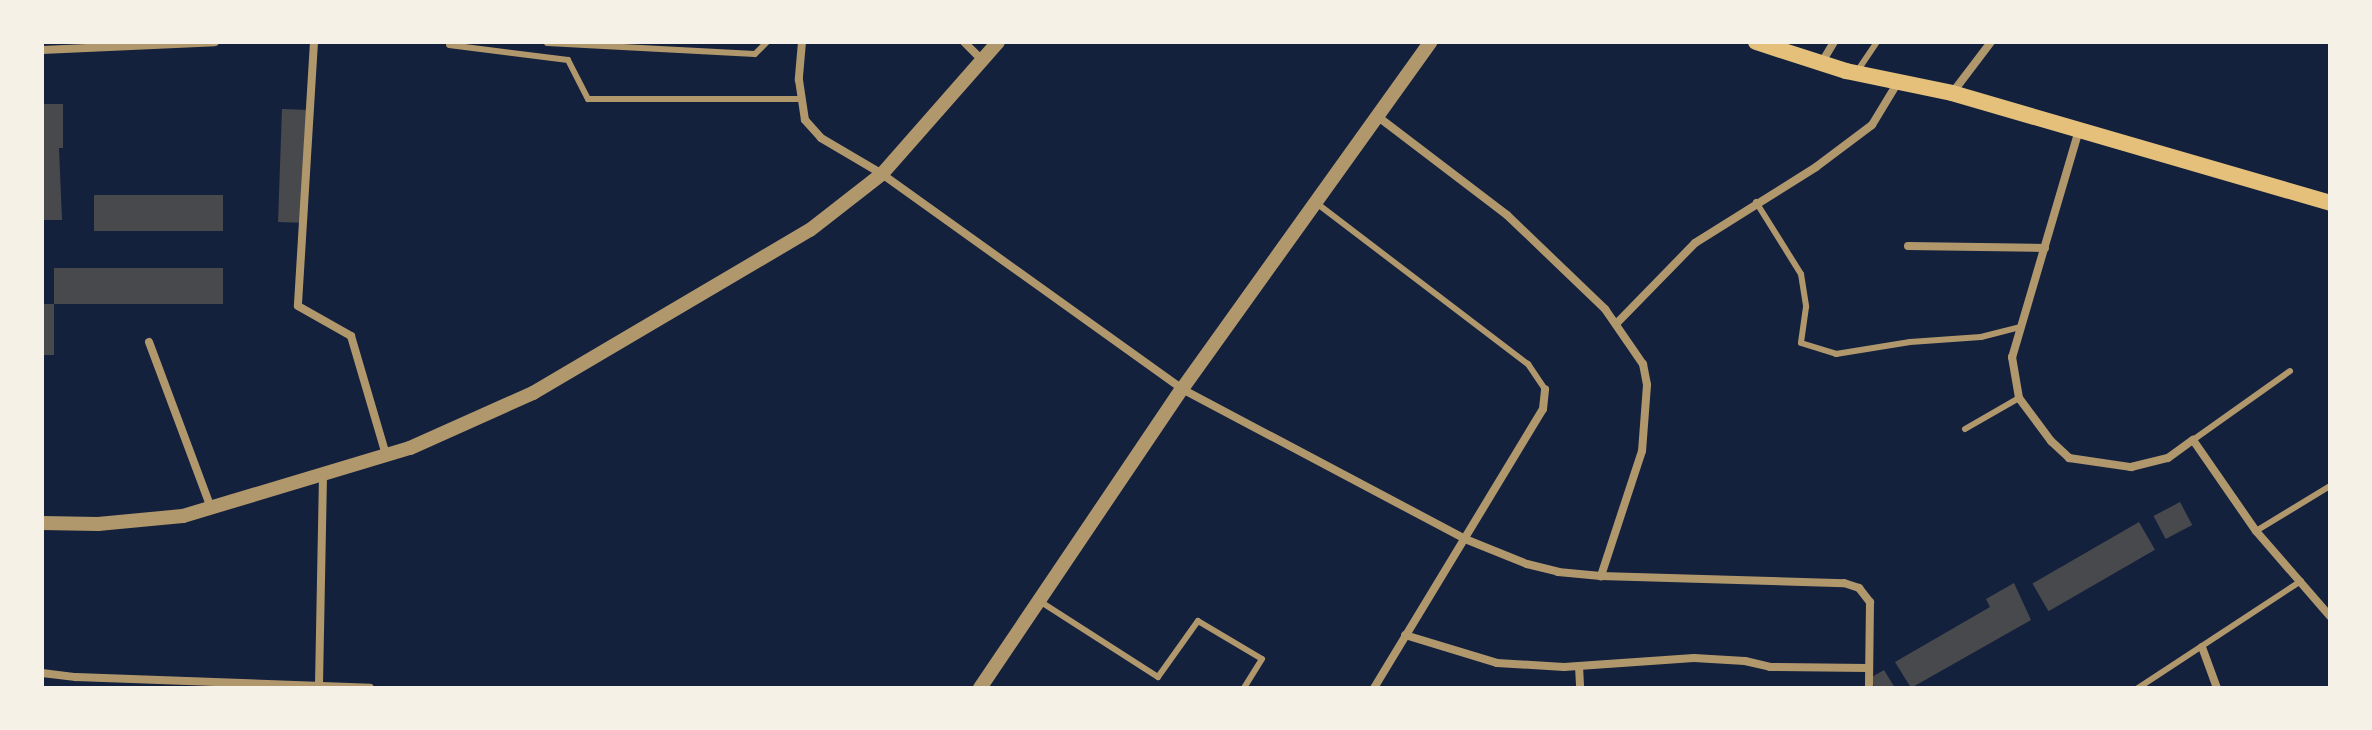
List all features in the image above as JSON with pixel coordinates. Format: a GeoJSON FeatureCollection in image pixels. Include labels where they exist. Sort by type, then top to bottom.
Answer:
{"type":"FeatureCollection","features":[{"type":"Feature","properties":{"kind":"main road"},"geometry":{"type":"LineString","coordinates":[[1756,42],[1785,47],[1822,63],[1857,73],[1952,93],[2330,203]]}},
{"type":"Feature","properties":{"kind":"street"},"geometry":{"type":"LineString","coordinates":[[42,50],[215,42]]}},
{"type":"Feature","properties":{"kind":"street"},"geometry":{"type":"LineString","coordinates":[[314,42],[298,306],[351,336],[386,455]]}},
{"type":"Feature","properties":{"kind":"street"},"geometry":{"type":"LineString","coordinates":[[802,42],[799,80],[805,120],[821,138],[882,174],[1182,389],[1465,539],[1527,564],[1558,572],[1601,576],[1844,583],[1859,588],[1870,602],[1869,688]]}},
{"type":"Feature","properties":{"kind":"street"},"geometry":{"type":"LineString","coordinates":[[964,42],[982,60]]}},
{"type":"Feature","properties":{"kind":"street"},"geometry":{"type":"LineString","coordinates":[[42,523],[98,524],[183,516],[386,455],[533,393],[810,230],[882,174],[998,42]]}},
{"type":"Feature","properties":{"kind":"street"},"geometry":{"type":"LineString","coordinates":[[980,688],[1182,389],[1430,42]]}},
{"type":"Feature","properties":{"kind":"street"},"geometry":{"type":"LineString","coordinates":[[1822,63],[1834,42]]}},
{"type":"Feature","properties":{"kind":"street"},"geometry":{"type":"LineString","coordinates":[[1952,93],[1991,42]]}},
{"type":"Feature","properties":{"kind":"street"},"geometry":{"type":"LineString","coordinates":[[1616,324],[1695,243],[1816,167],[1872,125],[1898,82]]}},
{"type":"Feature","properties":{"kind":"street"},"geometry":{"type":"LineString","coordinates":[[1377,116],[1507,215],[1616,324],[1643,364],[1647,385],[1642,451],[1601,576]]}},
{"type":"Feature","properties":{"kind":"street"},"geometry":{"type":"LineString","coordinates":[[2079,129],[2012,357],[2019,398],[2051,441],[2069,458],[2131,467],[2168,458],[2193,440],[2256,531],[2330,616]]}},
{"type":"Feature","properties":{"kind":"street"},"geometry":{"type":"LineString","coordinates":[[1908,246],[2045,248]]}},
{"type":"Feature","properties":{"kind":"street"},"geometry":{"type":"LineString","coordinates":[[149,342],[211,508]]}},
{"type":"Feature","properties":{"kind":"street"},"geometry":{"type":"LineString","coordinates":[[1374,688],[1543,409],[1545,389]]}},
{"type":"Feature","properties":{"kind":"street"},"geometry":{"type":"LineString","coordinates":[[319,684],[323,475]]}},
{"type":"Feature","properties":{"kind":"street"},"geometry":{"type":"LineString","coordinates":[[1405,635],[1497,663],[1579,666],[1694,658],[1745,661],[1770,667],[1868,668]]}},
{"type":"Feature","properties":{"kind":"street"},"geometry":{"type":"LineString","coordinates":[[2202,647],[2217,688]]}},
{"type":"Feature","properties":{"kind":"street"},"geometry":{"type":"LineString","coordinates":[[1579,666],[1580,688]]}},
{"type":"Feature","properties":{"kind":"street"},"geometry":{"type":"LineString","coordinates":[[42,673],[76,677],[370,688]]}},
{"type":"Feature","properties":{"kind":"lane"},"geometry":{"type":"LineString","coordinates":[[547,43],[755,54],[767,42]]}},
{"type":"Feature","properties":{"kind":"lane"},"geometry":{"type":"LineString","coordinates":[[1857,73],[1877,42]]}},
{"type":"Feature","properties":{"kind":"lane"},"geometry":{"type":"LineString","coordinates":[[449,45],[568,60],[588,99],[802,99]]}},
{"type":"Feature","properties":{"kind":"lane"},"geometry":{"type":"LineString","coordinates":[[1315,202],[1528,364],[1545,389]]}},
{"type":"Feature","properties":{"kind":"lane"},"geometry":{"type":"LineString","coordinates":[[1756,202],[1801,274],[1806,307],[1801,343],[1836,354],[1910,342],[1981,337],[2020,327]]}},
{"type":"Feature","properties":{"kind":"lane"},"geometry":{"type":"LineString","coordinates":[[2193,440],[2290,371]]}},
{"type":"Feature","properties":{"kind":"lane"},"geometry":{"type":"LineString","coordinates":[[1965,429],[2019,398]]}},
{"type":"Feature","properties":{"kind":"lane"},"geometry":{"type":"LineString","coordinates":[[2256,531],[2330,486]]}},
{"type":"Feature","properties":{"kind":"lane"},"geometry":{"type":"LineString","coordinates":[[2138,688],[2301,581]]}},
{"type":"Feature","properties":{"kind":"lane"},"geometry":{"type":"LineString","coordinates":[[1038,600],[1158,677],[1198,621],[1262,659],[1244,688]]}},
{"type":"Feature","properties":{"kind":"building"},"geometry":{"type":"Polygon","coordinates":[[[42,104],[63,104],[63,148],[59,148],[62,220],[42,220],[42,104]]]}},
{"type":"Feature","properties":{"kind":"building"},"geometry":{"type":"Polygon","coordinates":[[[282,109],[311,110],[307,223],[278,222],[282,109]]]}},
{"type":"Feature","properties":{"kind":"building"},"geometry":{"type":"Polygon","coordinates":[[[94,195],[223,195],[223,231],[94,231],[94,195]]]}},
{"type":"Feature","properties":{"kind":"building"},"geometry":{"type":"Polygon","coordinates":[[[54,268],[223,268],[223,304],[54,304],[54,268]]]}},
{"type":"Feature","properties":{"kind":"building"},"geometry":{"type":"Polygon","coordinates":[[[42,304],[54,304],[54,355],[42,355],[42,304]]]}},
{"type":"Feature","properties":{"kind":"building"},"geometry":{"type":"Polygon","coordinates":[[[2180,502],[2192,525],[2166,539],[2154,516],[2180,502]]]}},
{"type":"Feature","properties":{"kind":"building"},"geometry":{"type":"Polygon","coordinates":[[[2139,522],[2155,550],[2048,611],[2032,584],[2139,522]]]}},
{"type":"Feature","properties":{"kind":"building"},"geometry":{"type":"Polygon","coordinates":[[[2014,583],[2031,620],[1911,688],[1895,662],[1990,607],[1986,599],[2014,583]]]}},
{"type":"Feature","properties":{"kind":"building"},"geometry":{"type":"Polygon","coordinates":[[[1884,670],[1895,688],[1875,688],[1870,678],[1884,670]]]}}]}
